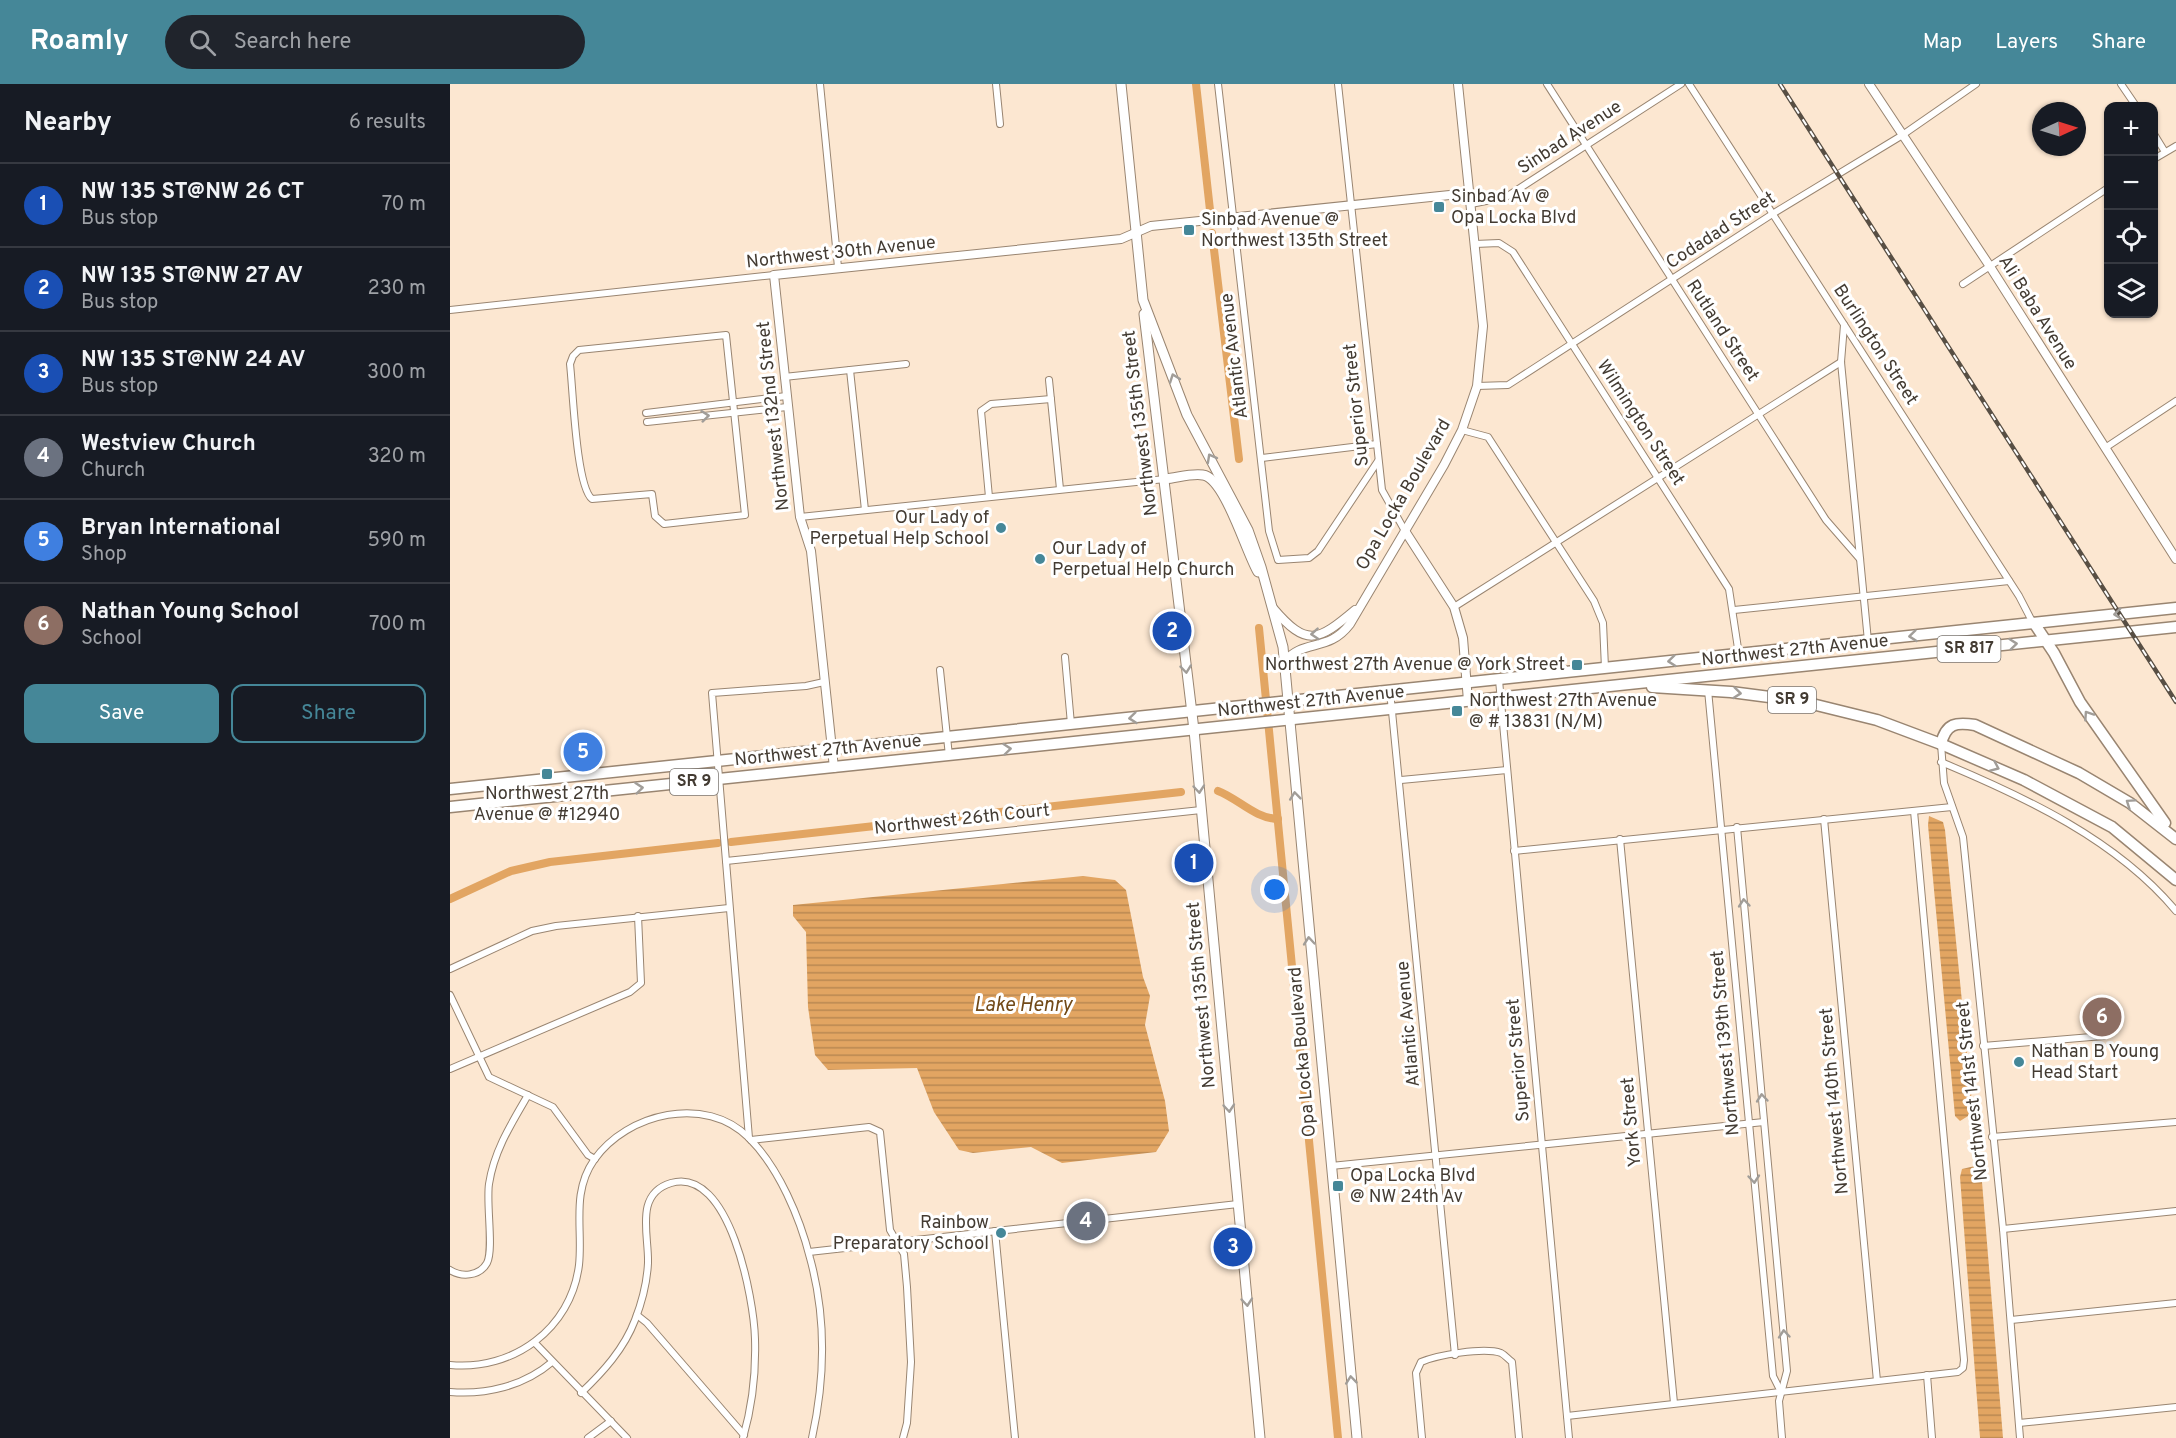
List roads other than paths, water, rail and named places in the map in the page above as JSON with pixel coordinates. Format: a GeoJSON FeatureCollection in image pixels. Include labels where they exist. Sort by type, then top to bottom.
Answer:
{"type":"FeatureCollection","features":[{"type":"Feature","properties":{"kind":"main road"},"geometry":{"type":"LineString","coordinates":[[1121,84],[1137,233]]}},
{"type":"Feature","properties":{"kind":"main road","name":"Opa Locka Boulevard"},"geometry":{"type":"LineString","coordinates":[[1137,233],[1143,300],[1187,415],[1231,494],[1248,530],[1273,608],[1284,662],[1284,721],[1357,1438]]}},
{"type":"Feature","properties":{"kind":"main road","name":"Northwest 135th Street"},"geometry":{"type":"LineString","coordinates":[[1143,300],[1194,730],[1260,1438]]}},
{"type":"Feature","properties":{"kind":"main road"},"geometry":{"type":"LineString","coordinates":[[1165,479],[1198,474],[1212,479],[1232,513],[1257,571],[1264,577]]}},
{"type":"Feature","properties":{"kind":"main road","name":"Northwest 27th Avenue"},"geometry":{"type":"LineString","coordinates":[[450,789],[2176,608]]}},
{"type":"Feature","properties":{"kind":"main road"},"geometry":{"type":"LineString","coordinates":[[2034,623],[2103,737],[2154,811],[2176,837]]}},
{"type":"Feature","properties":{"kind":"main road","name":"Northwest 27th Avenue"},"geometry":{"type":"LineString","coordinates":[[450,807],[2176,627]]}},
{"type":"Feature","properties":{"kind":"main road"},"geometry":{"type":"LineString","coordinates":[[1809,666],[1812,657],[1835,644]]}},
{"type":"Feature","properties":{"kind":"main road"},"geometry":{"type":"LineString","coordinates":[[1780,669],[1795,658],[1801,648]]}},
{"type":"Feature","properties":{"kind":"main road","name":"SR 9"},"geometry":{"type":"LineString","coordinates":[[1637,684],[1656,688],[1708,690],[1800,701],[1877,720],[1941,744],[2024,780],[2112,827],[2176,880]]}},
{"type":"Feature","properties":{"kind":"main road"},"geometry":{"type":"LineString","coordinates":[[1941,744],[1944,731],[1950,725],[1959,723],[1975,725],[2079,772],[2130,802],[2176,837]]}},
{"type":"Feature","properties":{"kind":"street"},"geometry":{"type":"LineString","coordinates":[[820,84],[838,267]]}},
{"type":"Feature","properties":{"kind":"street"},"geometry":{"type":"LineString","coordinates":[[996,84],[1000,124]]}},
{"type":"Feature","properties":{"kind":"street","name":"Atlantic Avenue"},"geometry":{"type":"LineString","coordinates":[[1218,84],[1269,531],[1278,560],[1309,558],[1331,534],[1378,461]]}},
{"type":"Feature","properties":{"kind":"street","name":"Superior Street"},"geometry":{"type":"LineString","coordinates":[[1338,84],[1382,490],[1405,531],[1455,607],[1463,638],[1468,701]]}},
{"type":"Feature","properties":{"kind":"street","name":"Opa Locka Boulevard"},"geometry":{"type":"LineString","coordinates":[[1284,662],[1294,651],[1326,645],[1350,624],[1462,430],[1477,386],[1483,326],[1458,84]]}},
{"type":"Feature","properties":{"kind":"street","name":"Rutland Street"},"geometry":{"type":"LineString","coordinates":[[1547,84],[1826,520],[1860,559]]}},
{"type":"Feature","properties":{"kind":"street","name":"Sinbad Avenue"},"geometry":{"type":"LineString","coordinates":[[1471,204],[1500,199],[1681,84]]}},
{"type":"Feature","properties":{"kind":"street","name":"Burlington Street"},"geometry":{"type":"LineString","coordinates":[[1689,84],[1774,213],[2034,623]]}},
{"type":"Feature","properties":{"kind":"street","name":"Ali Baba Avenue"},"geometry":{"type":"LineString","coordinates":[[1869,84],[1901,136],[1989,265],[2176,559]]}},
{"type":"Feature","properties":{"kind":"street","name":"Codadad Street"},"geometry":{"type":"LineString","coordinates":[[1477,386],[1508,386],[1570,343],[1774,213],[1901,136],[1976,84]]}},
{"type":"Feature","properties":{"kind":"street"},"geometry":{"type":"LineString","coordinates":[[2121,84],[2133,102]]}},
{"type":"Feature","properties":{"kind":"street"},"geometry":{"type":"LineString","coordinates":[[2158,141],[2165,152]]}},
{"type":"Feature","properties":{"kind":"street"},"geometry":{"type":"LineString","coordinates":[[2158,156],[2176,146]]}},
{"type":"Feature","properties":{"kind":"street"},"geometry":{"type":"LineString","coordinates":[[1963,284],[2104,191]]}},
{"type":"Feature","properties":{"kind":"street"},"geometry":{"type":"LineString","coordinates":[[1234,218],[1469,193]]}},
{"type":"Feature","properties":{"kind":"street","name":"Northwest 30th Avenue"},"geometry":{"type":"LineString","coordinates":[[450,310],[838,267],[1121,239],[1151,226],[1234,218]]}},
{"type":"Feature","properties":{"kind":"street","name":"Wilmington Street"},"geometry":{"type":"LineString","coordinates":[[1475,244],[1498,243],[1510,249],[1658,478],[1729,590],[1734,610],[1739,655]]}},
{"type":"Feature","properties":{"kind":"street","name":"Northwest 132nd Street"},"geometry":{"type":"LineString","coordinates":[[774,275],[800,517],[811,550],[834,768]]}},
{"type":"Feature","properties":{"kind":"street"},"geometry":{"type":"LineString","coordinates":[[1844,325],[1841,362],[1868,641]]}},
{"type":"Feature","properties":{"kind":"street"},"geometry":{"type":"LineString","coordinates":[[726,335],[733,413],[745,515],[664,524],[655,516],[652,494],[592,499],[584,489],[570,364],[573,356],[579,350],[726,335]]}},
{"type":"Feature","properties":{"kind":"street"},"geometry":{"type":"LineString","coordinates":[[1455,607],[1841,362]]}},
{"type":"Feature","properties":{"kind":"street"},"geometry":{"type":"LineString","coordinates":[[784,377],[906,364]]}},
{"type":"Feature","properties":{"kind":"street"},"geometry":{"type":"LineString","coordinates":[[850,370],[865,510]]}},
{"type":"Feature","properties":{"kind":"street"},"geometry":{"type":"LineString","coordinates":[[1049,380],[1060,489]]}},
{"type":"Feature","properties":{"kind":"street"},"geometry":{"type":"LineString","coordinates":[[646,413],[732,405],[786,396]]}},
{"type":"Feature","properties":{"kind":"street"},"geometry":{"type":"LineString","coordinates":[[989,497],[981,411],[991,404],[1051,399]]}},
{"type":"Feature","properties":{"kind":"street"},"geometry":{"type":"LineString","coordinates":[[759,400],[760,410]]}},
{"type":"Feature","properties":{"kind":"street"},"geometry":{"type":"LineString","coordinates":[[2105,448],[2176,401]]}},
{"type":"Feature","properties":{"kind":"street"},"geometry":{"type":"LineString","coordinates":[[647,422],[787,406]]}},
{"type":"Feature","properties":{"kind":"street"},"geometry":{"type":"LineString","coordinates":[[1462,430],[1488,437],[1599,610],[1603,628],[1605,668]]}},
{"type":"Feature","properties":{"kind":"street"},"geometry":{"type":"LineString","coordinates":[[1262,458],[1377,444]]}},
{"type":"Feature","properties":{"kind":"street"},"geometry":{"type":"LineString","coordinates":[[800,517],[1165,479]]}},
{"type":"Feature","properties":{"kind":"street"},"geometry":{"type":"LineString","coordinates":[[1734,610],[2009,581]]}},
{"type":"Feature","properties":{"kind":"street"},"geometry":{"type":"LineString","coordinates":[[1273,608],[1293,630],[1311,636],[1326,633],[1358,607]]}},
{"type":"Feature","properties":{"kind":"street"},"geometry":{"type":"LineString","coordinates":[[1065,657],[1071,724]]}},
{"type":"Feature","properties":{"kind":"street"},"geometry":{"type":"LineString","coordinates":[[940,670],[949,756]]}},
{"type":"Feature","properties":{"kind":"street","name":"Superior Street"},"geometry":{"type":"LineString","coordinates":[[1499,680],[1569,1438]]}},
{"type":"Feature","properties":{"kind":"street"},"geometry":{"type":"LineString","coordinates":[[750,1139],[712,693],[824,682]]}},
{"type":"Feature","properties":{"kind":"street","name":"Northwest 139th Street"},"geometry":{"type":"LineString","coordinates":[[1708,690],[1773,1376],[1780,1390]]}},
{"type":"Feature","properties":{"kind":"street","name":"Atlantic Avenue"},"geometry":{"type":"LineString","coordinates":[[1390,691],[1401,780],[1455,1354]]}},
{"type":"Feature","properties":{"kind":"street","name":"Northwest 141st Street"},"geometry":{"type":"LineString","coordinates":[[1941,744],[1944,783],[1963,837],[2003,1229],[2020,1438]]}},
{"type":"Feature","properties":{"kind":"street"},"geometry":{"type":"LineString","coordinates":[[1941,762],[1998,786],[2085,834],[2142,878],[2176,912]]}},
{"type":"Feature","properties":{"kind":"street"},"geometry":{"type":"LineString","coordinates":[[1401,780],[1507,770]]}},
{"type":"Feature","properties":{"kind":"street"},"geometry":{"type":"LineString","coordinates":[[1514,851],[1721,828],[1952,807]]}},
{"type":"Feature","properties":{"kind":"street","name":"Northwest 26th Court"},"geometry":{"type":"LineString","coordinates":[[726,861],[1201,810]]}},
{"type":"Feature","properties":{"kind":"street","name":"Northwest 141st Street"},"geometry":{"type":"LineString","coordinates":[[1914,811],[1964,1360],[1963,1368],[1958,1372],[1927,1375]]}},
{"type":"Feature","properties":{"kind":"street","name":"Northwest 140th Street"},"geometry":{"type":"LineString","coordinates":[[1824,819],[1877,1381]]}},
{"type":"Feature","properties":{"kind":"street","name":"Northwest 139th Street"},"geometry":{"type":"LineString","coordinates":[[1737,827],[1787,1371],[1780,1390],[1782,1438]]}},
{"type":"Feature","properties":{"kind":"street","name":"York Street"},"geometry":{"type":"LineString","coordinates":[[1620,839],[1674,1403]]}},
{"type":"Feature","properties":{"kind":"street"},"geometry":{"type":"LineString","coordinates":[[450,969],[532,931],[638,916],[729,908]]}},
{"type":"Feature","properties":{"kind":"street"},"geometry":{"type":"LineString","coordinates":[[450,1069],[630,992],[641,983],[638,916]]}},
{"type":"Feature","properties":{"kind":"street"},"geometry":{"type":"LineString","coordinates":[[1736,984],[1751,984]]}},
{"type":"Feature","properties":{"kind":"street"},"geometry":{"type":"LineString","coordinates":[[450,995],[485,1072],[494,1080],[546,1103],[559,1112],[588,1155],[595,1159]]}},
{"type":"Feature","properties":{"kind":"street"},"geometry":{"type":"LineString","coordinates":[[1983,1046],[2103,1036]]}},
{"type":"Feature","properties":{"kind":"street"},"geometry":{"type":"LineString","coordinates":[[450,1270],[456,1274],[468,1275],[479,1271],[487,1263],[490,1249],[487,1212],[489,1185],[496,1153],[528,1095]]}},
{"type":"Feature","properties":{"kind":"street"},"geometry":{"type":"LineString","coordinates":[[450,1365],[491,1363],[514,1355],[535,1343],[559,1317],[575,1284],[580,1253],[580,1194],[595,1159],[624,1131],[647,1119],[667,1114],[692,1114],[733,1126],[750,1139],[784,1192],[809,1252],[819,1302],[822,1337],[819,1392],[812,1438]]}},
{"type":"Feature","properties":{"kind":"street"},"geometry":{"type":"LineString","coordinates":[[2163,1121],[2176,1117]]}},
{"type":"Feature","properties":{"kind":"street"},"geometry":{"type":"LineString","coordinates":[[1992,1137],[2163,1121],[2176,1122]]}},
{"type":"Feature","properties":{"kind":"street"},"geometry":{"type":"LineString","coordinates":[[1330,1166],[1764,1122]]}},
{"type":"Feature","properties":{"kind":"street"},"geometry":{"type":"LineString","coordinates":[[750,1139],[867,1127],[878,1130],[882,1136],[890,1230],[904,1254],[911,1362],[903,1438]]}},
{"type":"Feature","properties":{"kind":"street"},"geometry":{"type":"LineString","coordinates":[[581,1393],[610,1362],[625,1341],[637,1315],[647,1270],[645,1213],[650,1200],[658,1190],[673,1183],[687,1182],[700,1186],[713,1200],[729,1230],[750,1293],[755,1357],[750,1408],[744,1437]]}},
{"type":"Feature","properties":{"kind":"street"},"geometry":{"type":"LineString","coordinates":[[809,1252],[1238,1204]]}},
{"type":"Feature","properties":{"kind":"street"},"geometry":{"type":"LineString","coordinates":[[2003,1229],[2176,1211]]}},
{"type":"Feature","properties":{"kind":"street"},"geometry":{"type":"LineString","coordinates":[[995,1231],[1015,1438]]}},
{"type":"Feature","properties":{"kind":"street"},"geometry":{"type":"LineString","coordinates":[[2011,1320],[2176,1303]]}},
{"type":"Feature","properties":{"kind":"street"},"geometry":{"type":"LineString","coordinates":[[637,1315],[744,1437]]}},
{"type":"Feature","properties":{"kind":"street"},"geometry":{"type":"LineString","coordinates":[[535,1343],[627,1438]]}},
{"type":"Feature","properties":{"kind":"street"},"geometry":{"type":"LineString","coordinates":[[1422,1438],[1416,1373],[1421,1362],[1433,1357],[1491,1352],[1503,1353],[1512,1362],[1519,1438]]}},
{"type":"Feature","properties":{"kind":"street"},"geometry":{"type":"LineString","coordinates":[[450,1392],[487,1391],[504,1387],[531,1377],[552,1362]]}},
{"type":"Feature","properties":{"kind":"street"},"geometry":{"type":"LineString","coordinates":[[1567,1416],[1927,1375],[1932,1438]]}},
{"type":"Feature","properties":{"kind":"street"},"geometry":{"type":"LineString","coordinates":[[2019,1423],[2176,1407]]}},
{"type":"Feature","properties":{"kind":"street"},"geometry":{"type":"LineString","coordinates":[[588,1438],[611,1421]]}},
{"type":"Feature","properties":{"kind":"water"},"geometry":{"type":"Polygon","coordinates":[[[1929,816],[1943,822],[1945,830],[1973,1113],[1960,1121],[1955,1116],[1929,816]]]}},
{"type":"Feature","properties":{"kind":"water","name":"Lake Henry"},"geometry":{"type":"Polygon","coordinates":[[[1083,876],[1115,880],[1126,890],[1143,977],[1150,996],[1145,1025],[1165,1101],[1169,1131],[1156,1152],[1062,1163],[1031,1147],[973,1153],[959,1150],[934,1112],[917,1068],[828,1070],[815,1055],[808,1007],[806,932],[793,916],[793,905],[1083,876]]]}},
{"type":"Feature","properties":{"kind":"water"},"geometry":{"type":"Polygon","coordinates":[[[1975,1166],[1979,1169],[1982,1182],[2003,1438],[1980,1438],[1960,1177],[1962,1169],[1975,1166]]]}},
{"type":"Feature","properties":{"kind":"waterway"},"geometry":{"type":"LineString","coordinates":[[1196,84],[1210,210]]}},
{"type":"Feature","properties":{"kind":"waterway"},"geometry":{"type":"LineString","coordinates":[[1212,233],[1239,459]]}},
{"type":"Feature","properties":{"kind":"waterway"},"geometry":{"type":"LineString","coordinates":[[1259,628],[1338,1438]]}},
{"type":"Feature","properties":{"kind":"waterway"},"geometry":{"type":"LineString","coordinates":[[1218,791],[1254,812],[1278,819]]}},
{"type":"Feature","properties":{"kind":"waterway"},"geometry":{"type":"LineString","coordinates":[[731,842],[1181,792]]}},
{"type":"Feature","properties":{"kind":"waterway"},"geometry":{"type":"LineString","coordinates":[[450,899],[511,871],[550,862],[718,843]]}},
{"type":"Feature","properties":{"kind":"railway"},"geometry":{"type":"LineString","coordinates":[[1780,84],[2176,702]]}},
{"type":"Feature","properties":{"kind":"place","name":"Sinbad Av @ Opa Locka Blvd"},"geometry":{"type":"Point","coordinates":[1439,207]}},
{"type":"Feature","properties":{"kind":"place","name":"Sinbad Avenue @ Northwest 135th Street"},"geometry":{"type":"Point","coordinates":[1189,230]}},
{"type":"Feature","properties":{"kind":"place","name":"Our Lady of Perpetual Help School"},"geometry":{"type":"Point","coordinates":[1001,528]}},
{"type":"Feature","properties":{"kind":"place","name":"Our Lady of Perpetual Help Church"},"geometry":{"type":"Point","coordinates":[1040,559]}},
{"type":"Feature","properties":{"kind":"place","name":"NW 135 ST@NW 27 AV"},"geometry":{"type":"Point","coordinates":[1172,631]}},
{"type":"Feature","properties":{"kind":"place","name":"Northwest 27th Avenue @ York Street"},"geometry":{"type":"Point","coordinates":[1577,665]}},
{"type":"Feature","properties":{"kind":"place","name":"Northwest 27th Avenue @ # 13831 (N/M)"},"geometry":{"type":"Point","coordinates":[1457,711]}},
{"type":"Feature","properties":{"kind":"place","name":"Bryan International"},"geometry":{"type":"Point","coordinates":[583,752]}},
{"type":"Feature","properties":{"kind":"place","name":"Northwest 27th Avenue @ #12940"},"geometry":{"type":"Point","coordinates":[547,774]}},
{"type":"Feature","properties":{"kind":"place","name":"NW 135 ST@NW 26 CT"},"geometry":{"type":"Point","coordinates":[1194,863]}},
{"type":"Feature","properties":{"kind":"place","name":"Nathan Young School"},"geometry":{"type":"Point","coordinates":[2102,1017]}},
{"type":"Feature","properties":{"kind":"place","name":"Nathan B Young Head Start"},"geometry":{"type":"Point","coordinates":[2019,1062]}},
{"type":"Feature","properties":{"kind":"place","name":"Opa Locka Blvd @ NW 24th Av"},"geometry":{"type":"Point","coordinates":[1338,1186]}},
{"type":"Feature","properties":{"kind":"place","name":"Westview Church"},"geometry":{"type":"Point","coordinates":[1086,1221]}},
{"type":"Feature","properties":{"kind":"place","name":"Rainbow Preparatory School"},"geometry":{"type":"Point","coordinates":[1001,1233]}},
{"type":"Feature","properties":{"kind":"place","name":"NW 135 ST@NW 24 AV"},"geometry":{"type":"Point","coordinates":[1233,1247]}}]}
